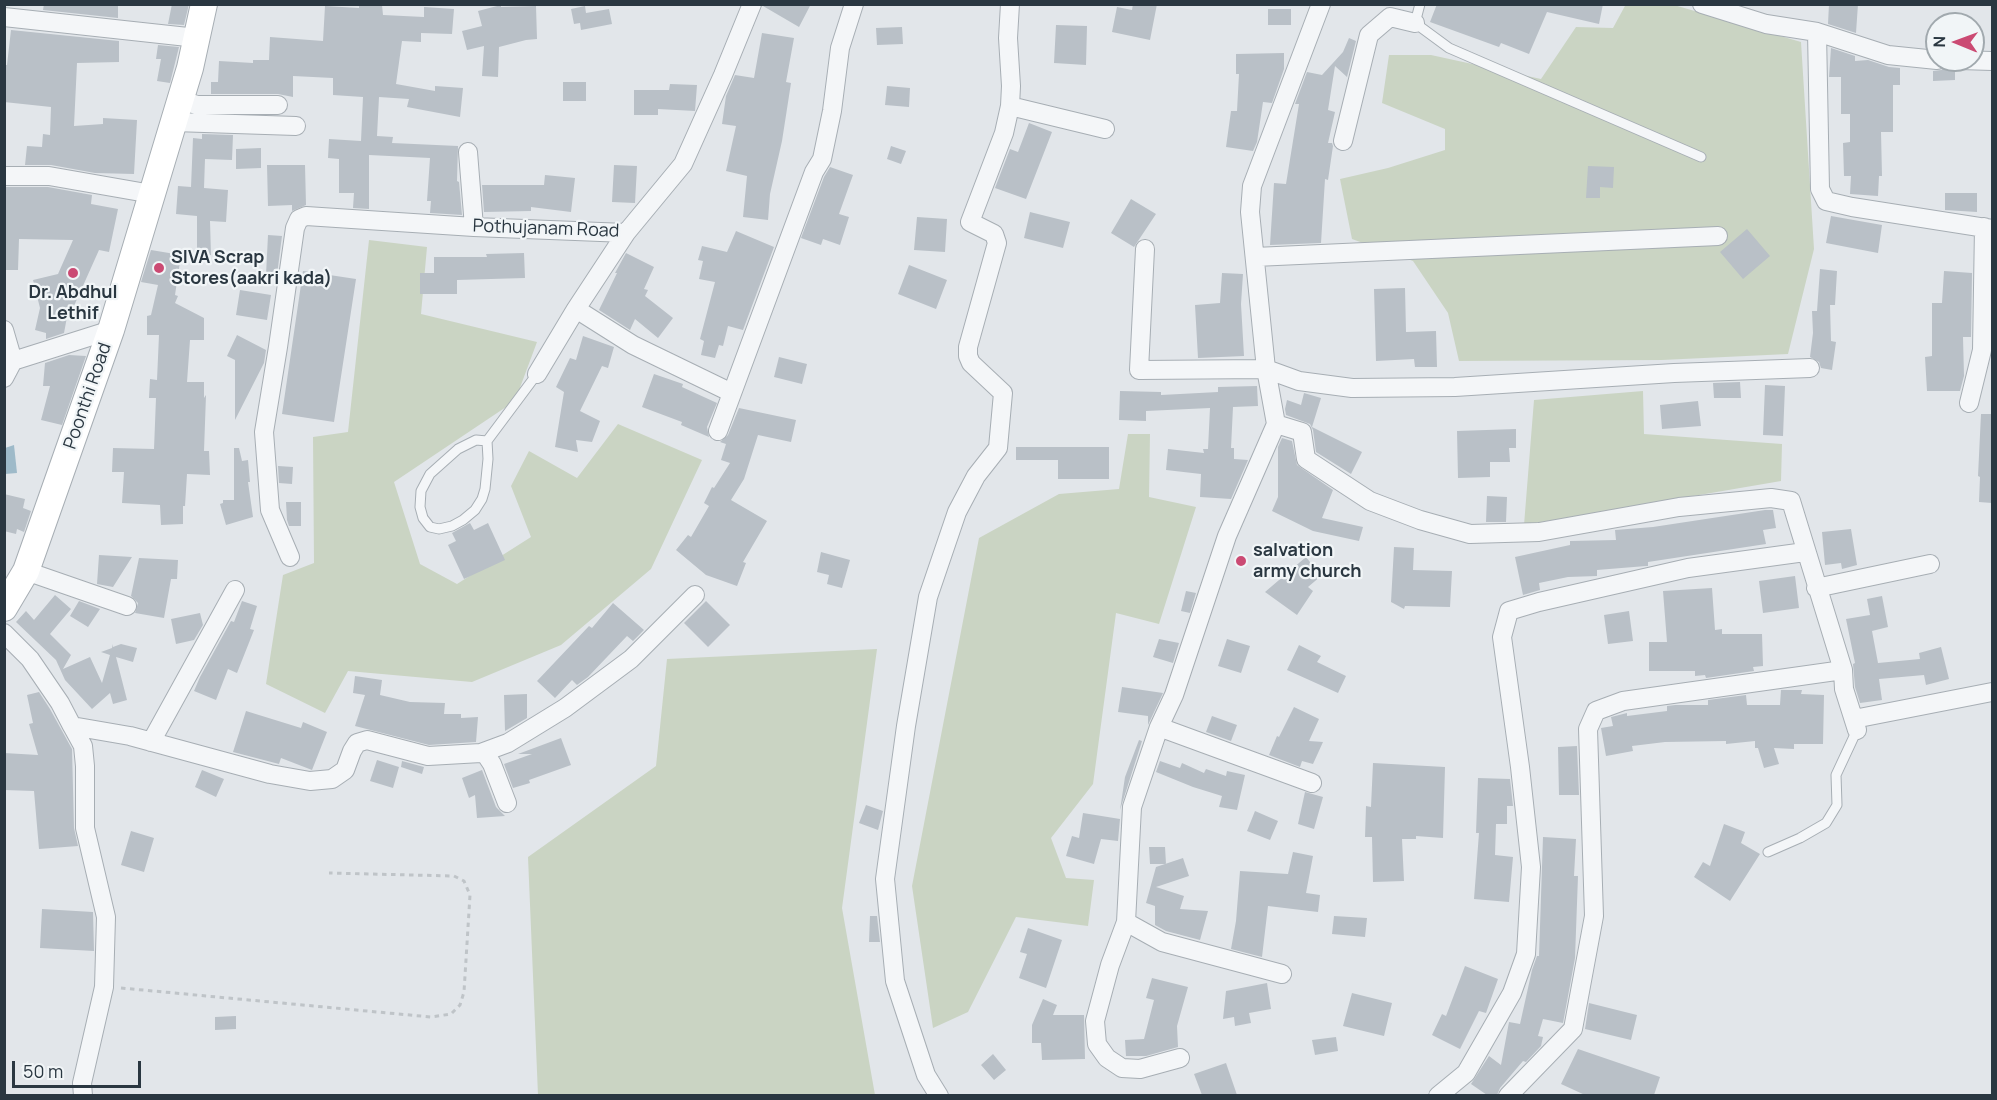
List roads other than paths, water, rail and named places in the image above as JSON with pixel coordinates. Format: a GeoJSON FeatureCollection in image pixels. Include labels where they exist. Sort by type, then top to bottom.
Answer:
{"type":"FeatureCollection","features":[{"type":"Feature","properties":{"kind":"main road","name":"Poonthi Road"},"geometry":{"type":"LineString","coordinates":[[4,608],[26,571],[111,330],[177,111],[204,4]]}},
{"type":"Feature","properties":{"kind":"street","name":"Pothujanam Road"},"geometry":{"type":"LineString","coordinates":[[290,557],[270,510],[264,432],[295,228],[299,219],[306,216],[474,227],[626,233],[683,164],[752,4]]}},
{"type":"Feature","properties":{"kind":"street"},"geometry":{"type":"LineString","coordinates":[[718,431],[814,172],[822,159],[832,111],[840,48],[854,4]]}},
{"type":"Feature","properties":{"kind":"street"},"geometry":{"type":"LineString","coordinates":[[939,1095],[926,1075],[895,981],[885,879],[906,726],[928,597],[957,512],[976,476],[998,448],[1003,393],[972,363],[968,356],[968,347],[997,243],[994,234],[970,222],[1004,133],[1010,106],[1008,38],[1010,4]]}},
{"type":"Feature","properties":{"kind":"street"},"geometry":{"type":"LineString","coordinates":[[1180,1058],[1140,1069],[1122,1068],[1107,1058],[1097,1044],[1095,1021],[1110,965],[1126,922],[1132,807],[1159,727],[1174,695],[1227,536],[1276,424],[1266,369],[1250,212],[1252,186],[1322,4]]}},
{"type":"Feature","properties":{"kind":"street"},"geometry":{"type":"LineString","coordinates":[[1702,4],[1766,24],[1817,32],[1888,55],[1925,59]]}},
{"type":"Feature","properties":{"kind":"street"},"geometry":{"type":"LineString","coordinates":[[4,17],[197,38]]}},
{"type":"Feature","properties":{"kind":"street"},"geometry":{"type":"LineString","coordinates":[[1343,141],[1369,35],[1390,17],[1415,23]]}},
{"type":"Feature","properties":{"kind":"street"},"geometry":{"type":"LineString","coordinates":[[1817,32],[1820,189],[1826,201],[1988,228],[1982,350],[1969,403]]}},
{"type":"Feature","properties":{"kind":"street"},"geometry":{"type":"LineString","coordinates":[[177,111],[197,105],[278,105]]}},
{"type":"Feature","properties":{"kind":"street"},"geometry":{"type":"LineString","coordinates":[[1010,106],[1105,129]]}},
{"type":"Feature","properties":{"kind":"street"},"geometry":{"type":"LineString","coordinates":[[177,111],[296,126]]}},
{"type":"Feature","properties":{"kind":"street"},"geometry":{"type":"LineString","coordinates":[[468,152],[474,227]]}},
{"type":"Feature","properties":{"kind":"street"},"geometry":{"type":"LineString","coordinates":[[4,176],[49,176],[152,194]]}},
{"type":"Feature","properties":{"kind":"street"},"geometry":{"type":"LineString","coordinates":[[537,374],[626,233]]}},
{"type":"Feature","properties":{"kind":"street"},"geometry":{"type":"LineString","coordinates":[[1255,257],[1718,236]]}},
{"type":"Feature","properties":{"kind":"street"},"geometry":{"type":"LineString","coordinates":[[1145,249],[1140,370],[1266,369],[1299,381],[1352,388],[1455,387],[1674,373],[1810,368]]}},
{"type":"Feature","properties":{"kind":"street"},"geometry":{"type":"LineString","coordinates":[[576,309],[633,345],[732,393]]}},
{"type":"Feature","properties":{"kind":"street"},"geometry":{"type":"LineString","coordinates":[[4,330],[13,361],[4,378]]}},
{"type":"Feature","properties":{"kind":"street"},"geometry":{"type":"LineString","coordinates":[[13,361],[111,330]]}},
{"type":"Feature","properties":{"kind":"street"},"geometry":{"type":"LineString","coordinates":[[1276,424],[1302,432],[1306,459],[1370,501],[1420,520],[1470,534],[1539,532],[1678,507],[1771,498],[1791,501],[1843,670],[1844,689],[1857,730]]}},
{"type":"Feature","properties":{"kind":"street"},"geometry":{"type":"LineString","coordinates":[[1438,1095],[1466,1073],[1512,993],[1526,954],[1531,867],[1502,637],[1509,612],[1539,602],[1688,568],[1805,552]]}},
{"type":"Feature","properties":{"kind":"street"},"geometry":{"type":"LineString","coordinates":[[1816,588],[1930,564]]}},
{"type":"Feature","properties":{"kind":"street"},"geometry":{"type":"LineString","coordinates":[[26,571],[127,606]]}},
{"type":"Feature","properties":{"kind":"street"},"geometry":{"type":"LineString","coordinates":[[151,742],[235,590]]}},
{"type":"Feature","properties":{"kind":"street"},"geometry":{"type":"LineString","coordinates":[[72,726],[151,742],[270,774],[310,781],[332,779],[345,770],[357,743],[367,740],[428,756],[484,752],[508,743],[565,708],[631,659],[695,595]]}},
{"type":"Feature","properties":{"kind":"street"},"geometry":{"type":"LineString","coordinates":[[4,633],[30,659],[60,703],[83,746],[85,828],[106,917],[104,987],[82,1083],[84,1095]]}},
{"type":"Feature","properties":{"kind":"street"},"geometry":{"type":"LineString","coordinates":[[1508,1095],[1573,1029],[1594,916],[1588,729],[1596,711],[1623,701],[1843,670]]}},
{"type":"Feature","properties":{"kind":"street"},"geometry":{"type":"LineString","coordinates":[[1857,730],[1854,719],[1992,692]]}},
{"type":"Feature","properties":{"kind":"street"},"geometry":{"type":"LineString","coordinates":[[1159,727],[1312,783]]}},
{"type":"Feature","properties":{"kind":"street"},"geometry":{"type":"LineString","coordinates":[[484,752],[492,764],[507,803]]}},
{"type":"Feature","properties":{"kind":"street"},"geometry":{"type":"LineString","coordinates":[[1126,922],[1162,942],[1282,974]]}},
{"type":"Feature","properties":{"kind":"lane"},"geometry":{"type":"LineString","coordinates":[[1420,4],[1415,23],[1449,48],[1701,157]]}},
{"type":"Feature","properties":{"kind":"lane"},"geometry":{"type":"LineString","coordinates":[[487,441],[476,440],[458,448],[429,474],[421,491],[420,507],[423,518],[430,527],[439,529],[452,526],[475,510],[485,489],[487,441],[537,374]]}},
{"type":"Feature","properties":{"kind":"lane"},"geometry":{"type":"LineString","coordinates":[[1768,852],[1826,823],[1837,805],[1836,775],[1857,730]]}},
{"type":"Feature","properties":{"kind":"water"},"geometry":{"type":"Polygon","coordinates":[[[14,445],[17,473],[5,474],[5,448],[14,445]]]}},
{"type":"Feature","properties":{"kind":"place","name":"SIVA Scrap Stores(aakri kada)"},"geometry":{"type":"Point","coordinates":[159,268]}},
{"type":"Feature","properties":{"kind":"place","name":"Dr. Abdhul Lethif"},"geometry":{"type":"Point","coordinates":[73,273]}},
{"type":"Feature","properties":{"kind":"place","name":"salvation army church"},"geometry":{"type":"Point","coordinates":[1241,561]}}]}
